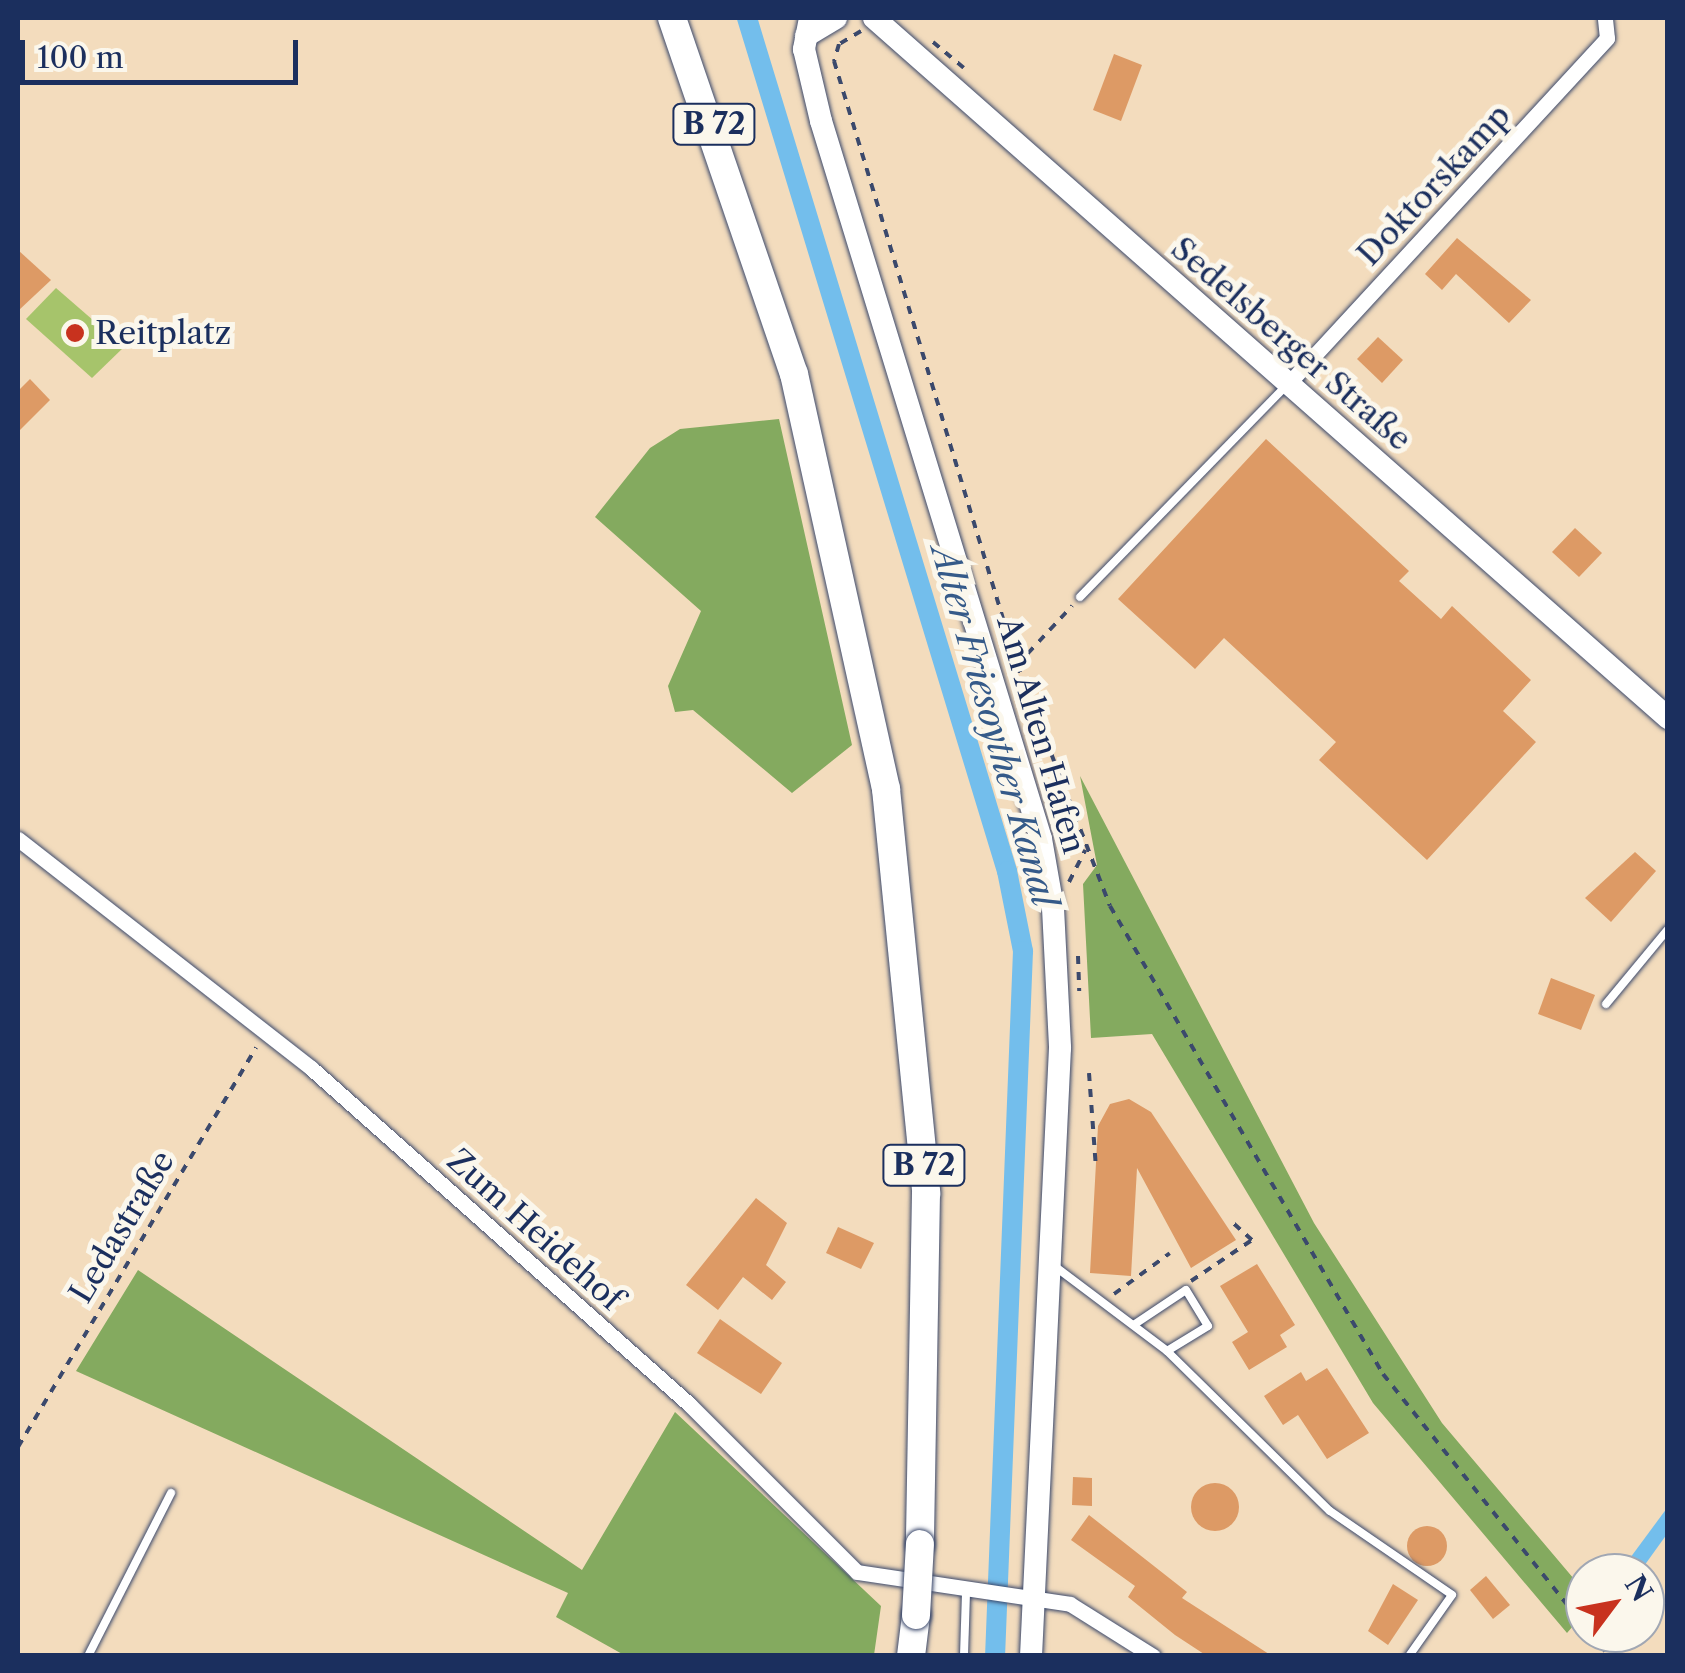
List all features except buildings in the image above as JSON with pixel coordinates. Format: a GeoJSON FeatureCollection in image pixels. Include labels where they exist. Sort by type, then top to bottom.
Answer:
{"type":"FeatureCollection","features":[{"type":"Feature","properties":{"kind":"highway","name":"B 72"},"geometry":{"type":"LineString","coordinates":[[672,18],[794,374],[886,788],[926,1193],[920,1544],[912,1656]]}},
{"type":"Feature","properties":{"kind":"street","name":"Am Alten Hafen"},"geometry":{"type":"LineString","coordinates":[[836,18],[808,27],[821,121],[1041,839],[1060,978],[1050,1264],[1023,1596],[1031,1656]]}},
{"type":"Feature","properties":{"kind":"street","name":"Sedelsberger Straße"},"geometry":{"type":"LineString","coordinates":[[874,18],[1668,718]]}},
{"type":"Feature","properties":{"kind":"street","name":"Doktorskamp"},"geometry":{"type":"LineString","coordinates":[[1287,385],[1606,38],[1605,18]]}},
{"type":"Feature","properties":{"kind":"street","name":"Zum Heidehof"},"geometry":{"type":"LineString","coordinates":[[18,840],[269,1032],[690,1405],[857,1572],[1070,1604],[1153,1656]]}},
{"type":"Feature","properties":{"kind":"lane"},"geometry":{"type":"LineString","coordinates":[[1080,597],[1287,385]]}},
{"type":"Feature","properties":{"kind":"lane"},"geometry":{"type":"LineString","coordinates":[[1606,1004],[1668,929]]}},
{"type":"Feature","properties":{"kind":"lane"},"geometry":{"type":"LineString","coordinates":[[1050,1264],[1106,1300],[1168,1351],[1330,1512],[1452,1594],[1409,1656]]}},
{"type":"Feature","properties":{"kind":"lane"},"geometry":{"type":"LineString","coordinates":[[1135,1324],[1186,1290],[1208,1326],[1168,1351]]}},
{"type":"Feature","properties":{"kind":"lane"},"geometry":{"type":"LineString","coordinates":[[88,1656],[171,1493]]}},
{"type":"Feature","properties":{"kind":"lane"},"geometry":{"type":"LineString","coordinates":[[964,1656],[966,1591]]}},
{"type":"Feature","properties":{"kind":"path"},"geometry":{"type":"LineString","coordinates":[[874,18],[838,44],[834,62],[1017,665],[1110,906],[1293,1232],[1427,1435],[1565,1603]]}},
{"type":"Feature","properties":{"kind":"path"},"geometry":{"type":"LineString","coordinates":[[1017,665],[1080,597]]}},
{"type":"Feature","properties":{"kind":"path","name":"Ledastraße"},"geometry":{"type":"LineString","coordinates":[[18,1448],[269,1032]]}},
{"type":"Feature","properties":{"kind":"path"},"geometry":{"type":"LineString","coordinates":[[1089,1072],[1096,1168]]}},
{"type":"Feature","properties":{"kind":"path"},"geometry":{"type":"LineString","coordinates":[[1186,1290],[1252,1240],[1231,1220]]}},
{"type":"Feature","properties":{"kind":"path"},"geometry":{"type":"LineString","coordinates":[[1106,1300],[1170,1253]]}},
{"type":"Feature","properties":{"kind":"green space","name":"Reitplatz"},"geometry":{"type":"Polygon","coordinates":[[[56,288],[124,347],[92,378],[26,319],[56,288]]]}},
{"type":"Feature","properties":{"kind":"green space"},"geometry":{"type":"Polygon","coordinates":[[[779,419],[852,745],[792,793],[693,710],[675,712],[668,686],[701,611],[595,517],[650,448],[680,429],[779,419]]]}},
{"type":"Feature","properties":{"kind":"green space"},"geometry":{"type":"Polygon","coordinates":[[[1080,776],[1314,1223],[1442,1423],[1565,1568],[1565,1631],[1373,1403],[1152,1034],[1091,1038],[1083,884],[1097,865],[1080,776]]]}},
{"type":"Feature","properties":{"kind":"green space"},"geometry":{"type":"Polygon","coordinates":[[[138,1270],[582,1570],[675,1412],[881,1606],[874,1655],[624,1655],[556,1617],[568,1593],[76,1371],[138,1270]]]}},
{"type":"Feature","properties":{"kind":"water"},"geometry":{"type":"Polygon","coordinates":[[[1667,1508],[1667,1534],[1653,1553],[1634,1553],[1667,1508]]]}},
{"type":"Feature","properties":{"kind":"waterway","name":"Alter Friesoyther Kanal"},"geometry":{"type":"LineString","coordinates":[[747,18],[1007,871],[1023,951],[995,1656]]}},
{"type":"Feature","properties":{"kind":"place","name":"Reitplatz"},"geometry":{"type":"Point","coordinates":[75,333]}}]}
